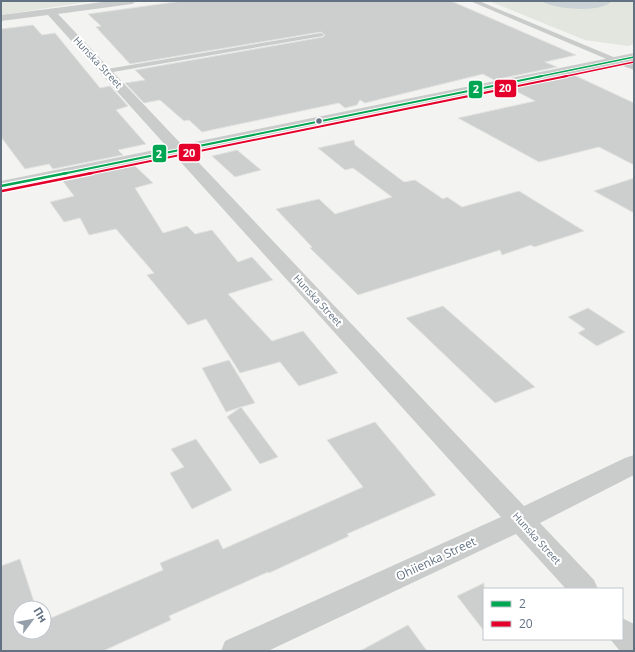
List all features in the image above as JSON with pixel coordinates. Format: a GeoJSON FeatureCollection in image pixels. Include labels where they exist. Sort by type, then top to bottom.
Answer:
{"type":"FeatureCollection","features":[{"type":"Feature","properties":{"kind":"street"},"geometry":{"type":"LineString","coordinates":[[1,18],[132,1]]}},
{"type":"Feature","properties":{"kind":"street"},"geometry":{"type":"LineString","coordinates":[[473,1],[634,68]]}},
{"type":"Feature","properties":{"kind":"street","name":"Hunska Street"},"geometry":{"type":"LineString","coordinates":[[51,12],[583,588]]}},
{"type":"Feature","properties":{"kind":"street"},"geometry":{"type":"LineString","coordinates":[[1,186],[634,57]]}},
{"type":"Feature","properties":{"kind":"street","name":"Ohiienka Street"},"geometry":{"type":"LineString","coordinates":[[236,651],[521,520],[634,464]]}},
{"type":"Feature","properties":{"kind":"street"},"geometry":{"type":"LineString","coordinates":[[623,633],[634,645]]}},
{"type":"Feature","properties":{"kind":"lane"},"geometry":{"type":"LineString","coordinates":[[107,71],[321,35]]}},
{"type":"Feature","properties":{"kind":"shaded area"},"geometry":{"type":"Polygon","coordinates":[[[1,1],[94,1],[1,15],[1,1]]]}},
{"type":"Feature","properties":{"kind":"shaded area"},"geometry":{"type":"Polygon","coordinates":[[[489,1],[634,1],[634,44],[628,46],[585,40],[489,1]]]}},
{"type":"Feature","properties":{"kind":"shaded area"},"geometry":{"type":"Polygon","coordinates":[[[540,1],[612,1],[598,8],[577,9],[556,6],[540,1]]]}},
{"type":"Feature","properties":{"kind":"building"},"geometry":{"type":"Polygon","coordinates":[[[182,1],[451,1],[576,55],[545,62],[557,67],[494,80],[483,74],[365,103],[360,100],[357,105],[345,108],[339,103],[202,132],[189,120],[184,121],[160,100],[144,103],[125,83],[145,80],[135,70],[323,37],[325,35],[321,32],[130,64],[96,27],[101,26],[88,14],[182,1]]]}},
{"type":"Feature","properties":{"kind":"building"},"geometry":{"type":"Polygon","coordinates":[[[33,25],[42,35],[55,33],[100,88],[110,86],[128,106],[116,110],[146,144],[118,150],[123,155],[53,169],[49,164],[25,169],[1,137],[1,29],[33,25]]]}},
{"type":"Feature","properties":{"kind":"building"},"geometry":{"type":"Polygon","coordinates":[[[574,75],[634,103],[634,165],[599,147],[539,162],[458,118],[535,101],[510,88],[574,75]]]}},
{"type":"Feature","properties":{"kind":"building"},"geometry":{"type":"Polygon","coordinates":[[[354,140],[355,145],[404,182],[415,180],[443,199],[447,197],[462,207],[519,191],[584,231],[534,247],[531,245],[502,255],[500,250],[358,295],[310,248],[312,247],[276,209],[319,199],[335,214],[392,197],[353,168],[345,170],[318,148],[354,140]]]}},
{"type":"Feature","properties":{"kind":"building"},"geometry":{"type":"Polygon","coordinates":[[[237,150],[261,170],[235,177],[212,156],[237,150]]]}},
{"type":"Feature","properties":{"kind":"building"},"geometry":{"type":"Polygon","coordinates":[[[134,165],[153,183],[135,188],[163,233],[187,226],[195,234],[212,230],[238,262],[252,257],[273,280],[228,294],[272,341],[303,331],[338,373],[299,386],[280,362],[240,373],[206,319],[188,325],[147,275],[154,273],[116,229],[89,235],[80,218],[64,222],[50,202],[74,196],[62,180],[134,165]]]}},
{"type":"Feature","properties":{"kind":"building"},"geometry":{"type":"Polygon","coordinates":[[[634,178],[634,213],[594,191],[634,178]]]}},
{"type":"Feature","properties":{"kind":"building"},"geometry":{"type":"Polygon","coordinates":[[[443,306],[535,387],[495,403],[406,318],[443,306]]]}},
{"type":"Feature","properties":{"kind":"building"},"geometry":{"type":"Polygon","coordinates":[[[588,308],[625,332],[597,346],[578,333],[585,329],[568,317],[588,308]]]}},
{"type":"Feature","properties":{"kind":"building"},"geometry":{"type":"Polygon","coordinates":[[[229,360],[255,403],[226,412],[202,368],[229,360]]]}},
{"type":"Feature","properties":{"kind":"building"},"geometry":{"type":"Polygon","coordinates":[[[241,407],[278,457],[260,464],[227,417],[241,407]]]}},
{"type":"Feature","properties":{"kind":"building"},"geometry":{"type":"Polygon","coordinates":[[[375,422],[436,495],[347,534],[349,536],[269,573],[268,572],[169,616],[171,620],[103,651],[1,651],[1,566],[20,559],[33,600],[12,600],[12,640],[52,640],[52,618],[163,570],[160,563],[218,539],[223,549],[363,487],[327,440],[375,422]]]}},
{"type":"Feature","properties":{"kind":"building"},"geometry":{"type":"Polygon","coordinates":[[[196,439],[232,490],[192,509],[170,473],[184,467],[171,449],[196,439]]]}},
{"type":"Feature","properties":{"kind":"building"},"geometry":{"type":"Polygon","coordinates":[[[484,583],[483,630],[457,596],[484,583]]]}},
{"type":"Feature","properties":{"kind":"building"},"geometry":{"type":"Polygon","coordinates":[[[408,625],[427,651],[360,651],[408,625]]]}},
{"type":"Feature","properties":{"kind":"transit line","name":"2"},"geometry":{"type":"LineString","coordinates":[[1,186],[634,57]]}},
{"type":"Feature","properties":{"kind":"transit line","name":"20"},"geometry":{"type":"LineString","coordinates":[[2,191],[634,62]]}}]}
